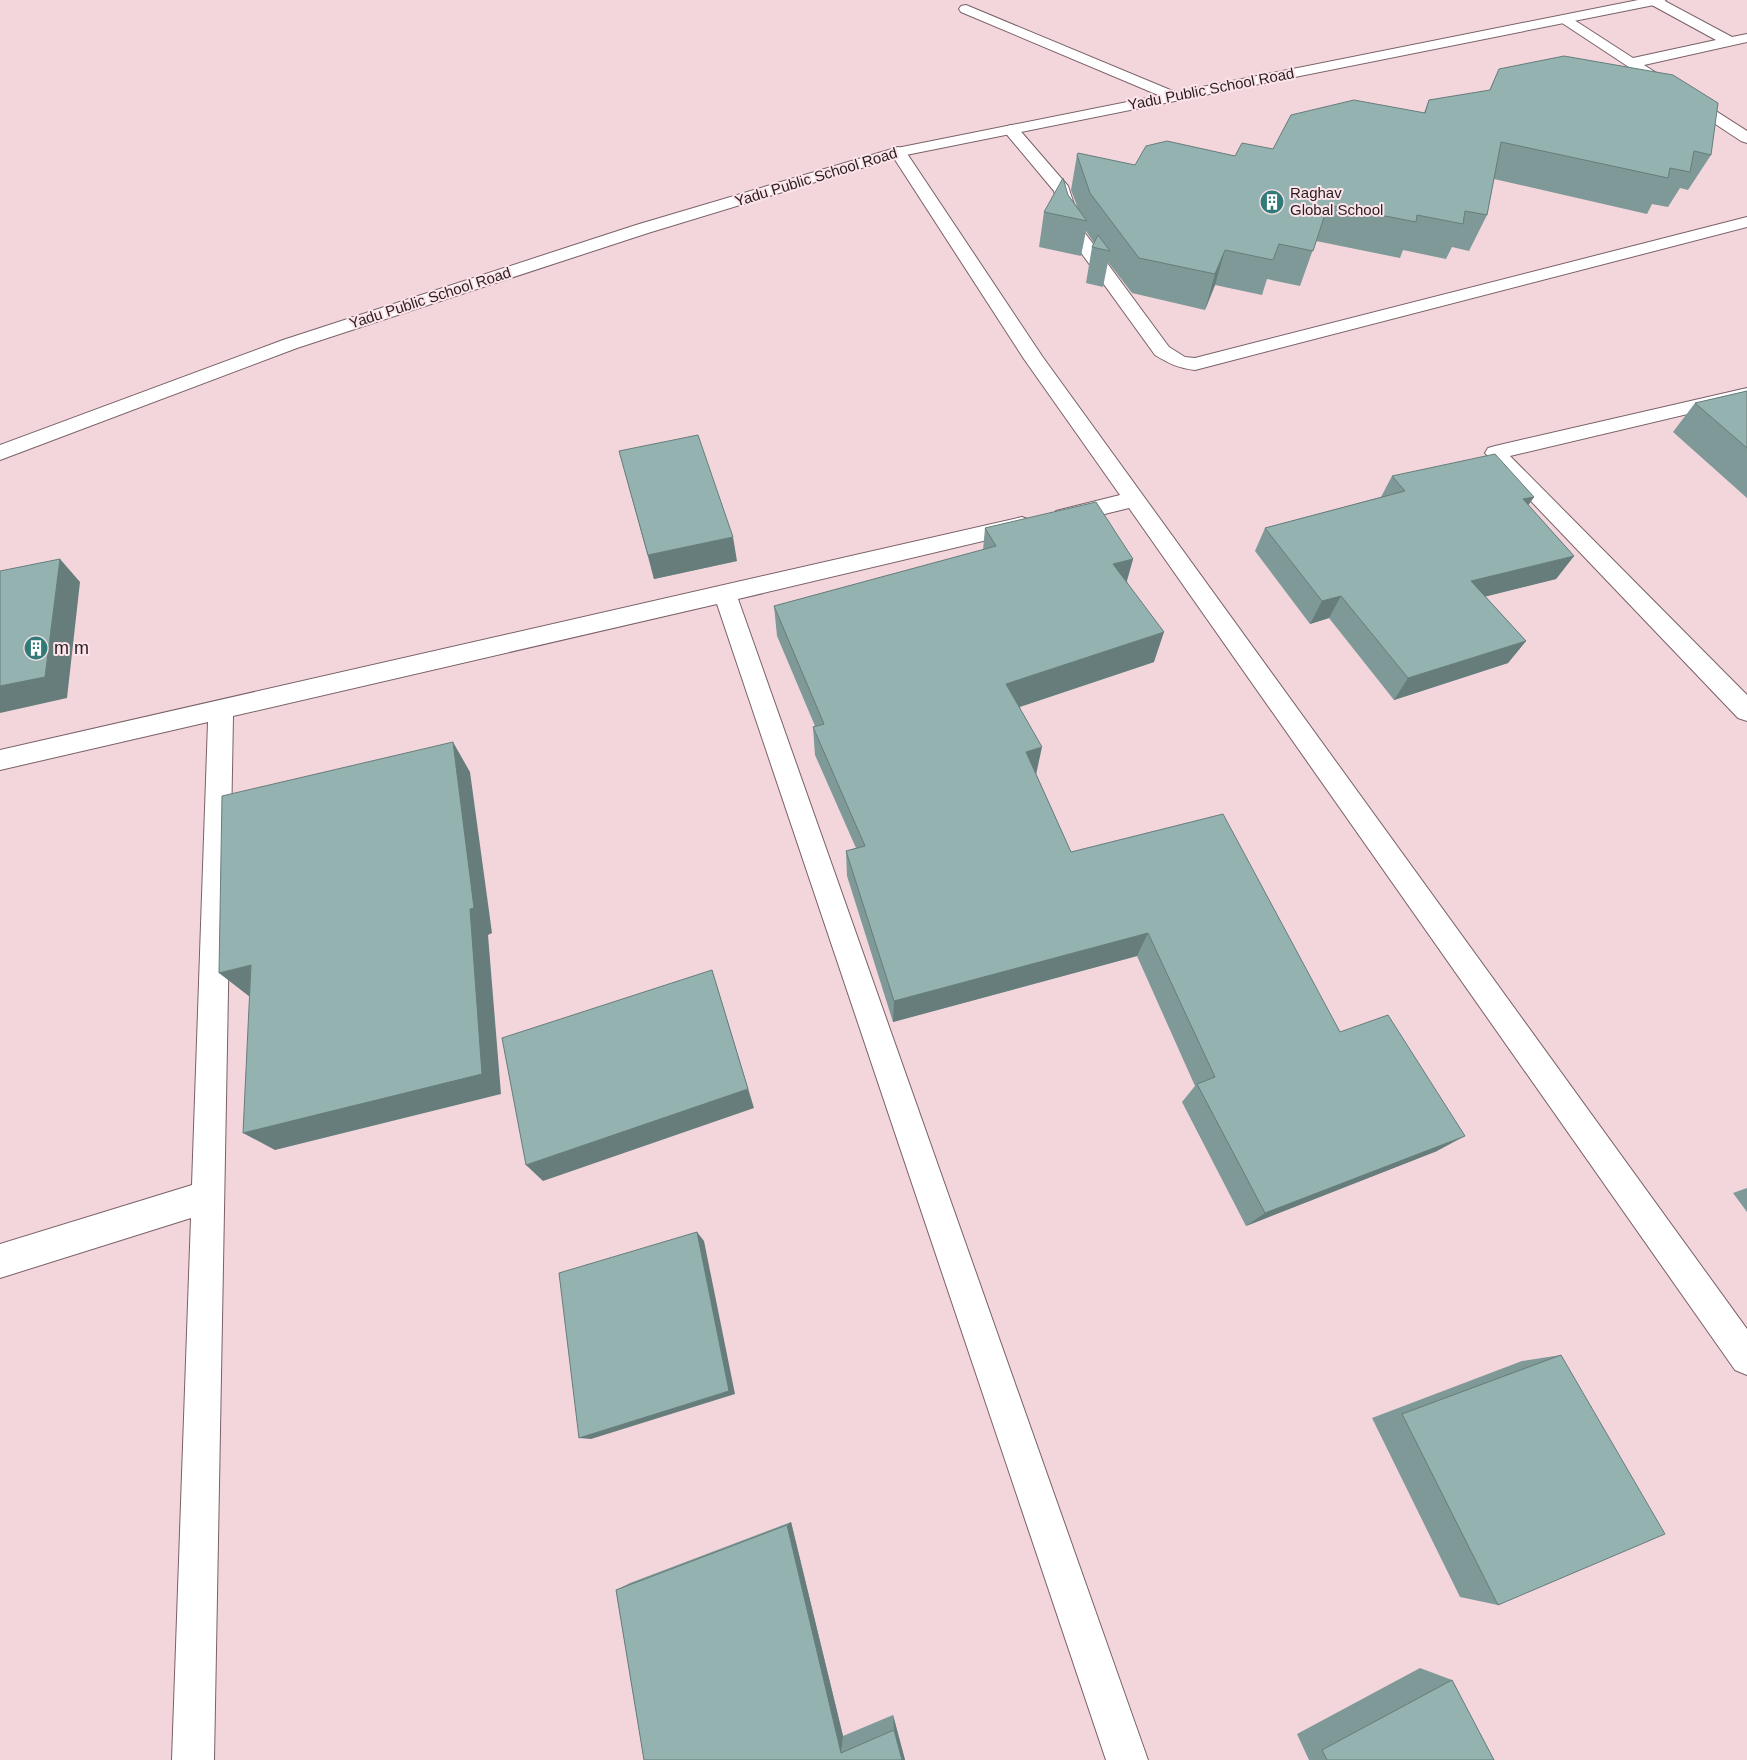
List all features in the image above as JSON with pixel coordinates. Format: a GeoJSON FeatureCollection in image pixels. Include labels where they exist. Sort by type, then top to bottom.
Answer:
{"type":"FeatureCollection","features":[{"type":"Feature","properties":{"kind":"street","name":"Yadu Public School Road"},"geometry":{"type":"LineString","coordinates":[[0,453],[300,341],[642,229],[898,152],[1657,0]]}},
{"type":"Feature","properties":{"kind":"street"},"geometry":{"type":"LineString","coordinates":[[1657,0],[1730,42]]}},
{"type":"Feature","properties":{"kind":"street"},"geometry":{"type":"LineString","coordinates":[[966,9],[1175,97]]}},
{"type":"Feature","properties":{"kind":"street"},"geometry":{"type":"LineString","coordinates":[[1563,19],[1747,138]]}},
{"type":"Feature","properties":{"kind":"street"},"geometry":{"type":"LineString","coordinates":[[1631,63],[1747,38]]}},
{"type":"Feature","properties":{"kind":"street"},"geometry":{"type":"LineString","coordinates":[[1011,130],[1062,190],[1073,229],[1162,351],[1180,362],[1195,364],[1747,222]]}},
{"type":"Feature","properties":{"kind":"street"},"geometry":{"type":"LineString","coordinates":[[898,152],[1034,359],[1747,1358]]}},
{"type":"Feature","properties":{"kind":"street"},"geometry":{"type":"LineString","coordinates":[[1747,394],[1495,453],[1747,711]]}},
{"type":"Feature","properties":{"kind":"street"},"geometry":{"type":"LineString","coordinates":[[0,760],[1134,500]]}},
{"type":"Feature","properties":{"kind":"street"},"geometry":{"type":"LineString","coordinates":[[724,593],[1127,1760]]}},
{"type":"Feature","properties":{"kind":"street"},"geometry":{"type":"LineString","coordinates":[[193,1760],[220,709]]}},
{"type":"Feature","properties":{"kind":"street"},"geometry":{"type":"LineString","coordinates":[[0,1261],[208,1196]]}},
{"type":"Feature","properties":{"kind":"building","name":"Raghav Global School"},"geometry":{"type":"Polygon","coordinates":[[[1564,56],[1673,75],[1718,103],[1711,155],[1694,151],[1690,172],[1670,168],[1668,178],[1501,142],[1487,215],[1465,211],[1463,224],[1417,215],[1416,222],[1328,205],[1313,251],[1279,244],[1273,260],[1225,250],[1215,274],[1139,258],[1090,193],[1077,155],[1078,153],[1135,165],[1146,146],[1167,141],[1235,156],[1242,143],[1273,149],[1291,115],[1354,100],[1425,113],[1429,100],[1490,90],[1499,69],[1564,56]]]}},
{"type":"Feature","properties":{"kind":"building"},"geometry":{"type":"Polygon","coordinates":[[[1063,178],[1068,195],[1087,221],[1044,212],[1063,178]]]}},
{"type":"Feature","properties":{"kind":"building"},"geometry":{"type":"Polygon","coordinates":[[[1098,235],[1110,251],[1092,247],[1098,235]]]}},
{"type":"Feature","properties":{"kind":"building"},"geometry":{"type":"Polygon","coordinates":[[[1747,391],[1747,448],[1695,403],[1747,391]]]}},
{"type":"Feature","properties":{"kind":"building"},"geometry":{"type":"Polygon","coordinates":[[[698,435],[733,537],[648,555],[619,451],[698,435]]]}},
{"type":"Feature","properties":{"kind":"building"},"geometry":{"type":"Polygon","coordinates":[[[1495,454],[1534,497],[1523,499],[1574,556],[1471,581],[1526,641],[1408,678],[1341,596],[1322,601],[1265,528],[1405,491],[1392,476],[1495,454]]]}},
{"type":"Feature","properties":{"kind":"building"},"geometry":{"type":"Polygon","coordinates":[[[1096,502],[1133,559],[1113,564],[1164,632],[1006,684],[1042,747],[1026,752],[1071,852],[1223,814],[1340,1032],[1388,1015],[1465,1136],[1265,1213],[1197,1084],[1215,1077],[1148,933],[894,1001],[846,851],[865,846],[813,727],[824,724],[774,606],[996,546],[985,528],[1096,502]]]}},
{"type":"Feature","properties":{"kind":"building"},"geometry":{"type":"Polygon","coordinates":[[[60,559],[45,677],[0,686],[0,571],[60,559]]]}},
{"type":"Feature","properties":{"kind":"building"},"geometry":{"type":"Polygon","coordinates":[[[453,742],[474,908],[470,909],[482,1074],[243,1133],[251,965],[219,973],[222,796],[453,742]]]}},
{"type":"Feature","properties":{"kind":"building"},"geometry":{"type":"Polygon","coordinates":[[[712,970],[748,1089],[526,1165],[502,1038],[712,970]]]}},
{"type":"Feature","properties":{"kind":"building"},"geometry":{"type":"Polygon","coordinates":[[[697,1232],[729,1391],[579,1438],[559,1273],[697,1232]]]}},
{"type":"Feature","properties":{"kind":"building"},"geometry":{"type":"Polygon","coordinates":[[[1561,1355],[1665,1534],[1498,1605],[1402,1414],[1561,1355]]]}},
{"type":"Feature","properties":{"kind":"building"},"geometry":{"type":"Polygon","coordinates":[[[787,1525],[841,1753],[894,1730],[902,1760],[644,1760],[616,1590],[787,1525]]]}},
{"type":"Feature","properties":{"kind":"building"},"geometry":{"type":"Polygon","coordinates":[[[1452,1680],[1494,1760],[1327,1760],[1322,1750],[1452,1680]]]}},
{"type":"Feature","properties":{"kind":"place","name":"Raghav Global School"},"geometry":{"type":"Point","coordinates":[1272,202]}},
{"type":"Feature","properties":{"kind":"place","name":"m m"},"geometry":{"type":"Point","coordinates":[36,648]}}]}
